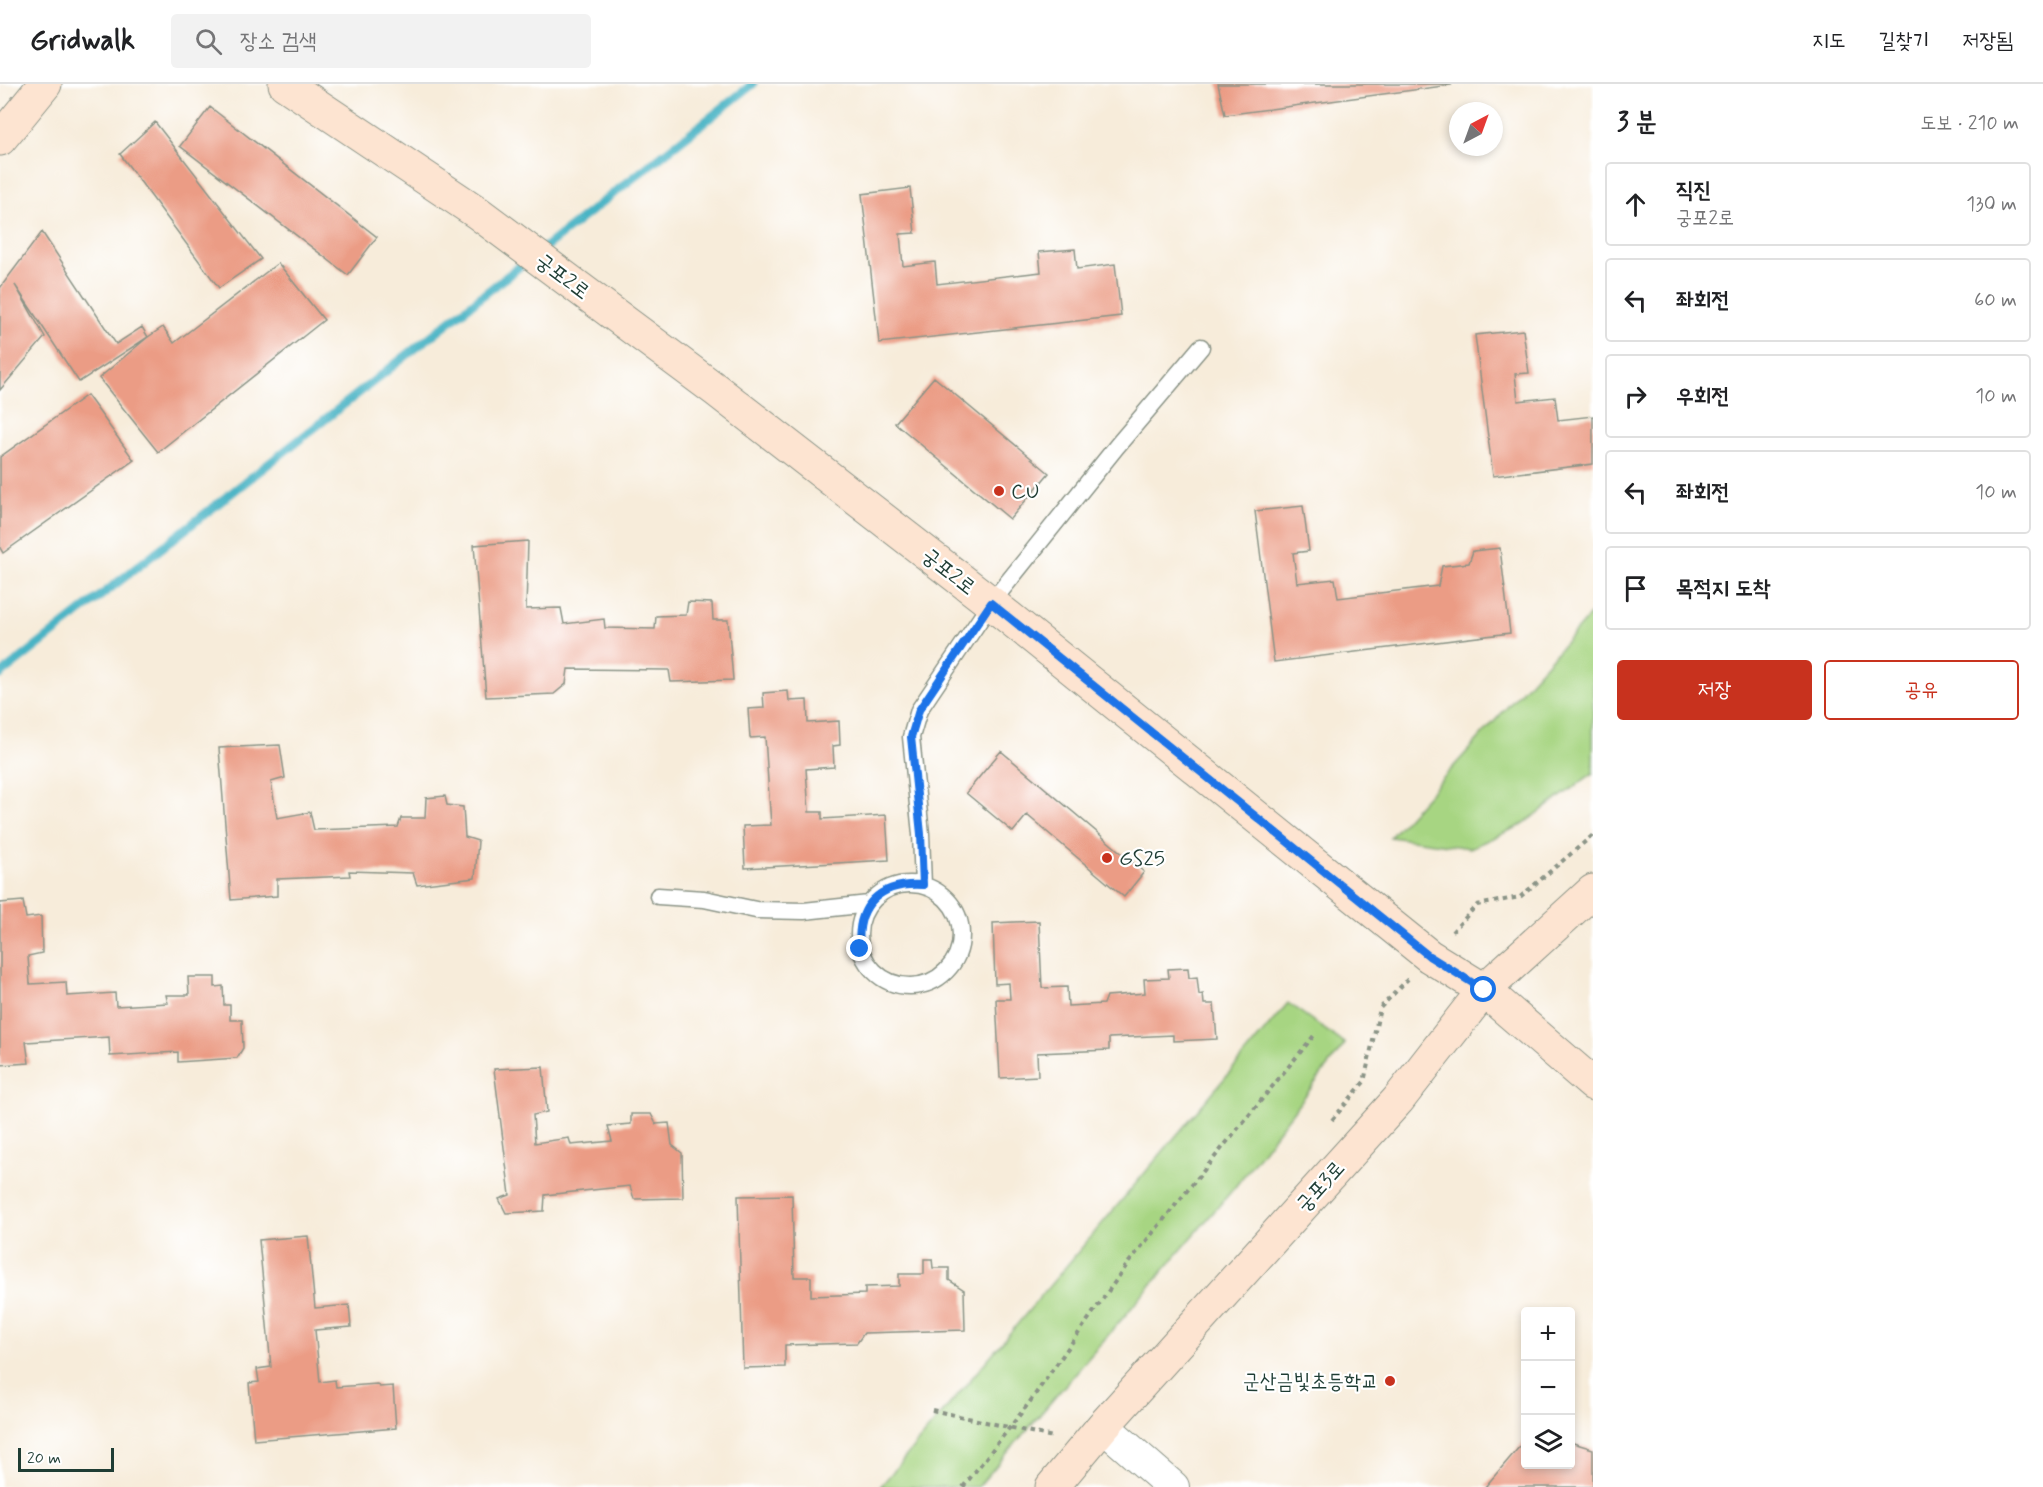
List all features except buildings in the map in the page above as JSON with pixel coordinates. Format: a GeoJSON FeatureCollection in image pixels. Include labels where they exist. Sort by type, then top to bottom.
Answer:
{"type":"FeatureCollection","features":[{"type":"Feature","properties":{"kind":"street"},"geometry":{"type":"LineString","coordinates":[[0,139],[45,84]]}},
{"type":"Feature","properties":{"kind":"street","name":"궁포2로"},"geometry":{"type":"LineString","coordinates":[[285,84],[478,213],[716,390],[991,603],[1429,956],[1484,990],[1593,1084]]}},
{"type":"Feature","properties":{"kind":"street","name":"궁포3로"},"geometry":{"type":"LineString","coordinates":[[1052,1487],[1103,1426],[1398,1100],[1484,990],[1593,891]]}},
{"type":"Feature","properties":{"kind":"street"},"geometry":{"type":"LineString","coordinates":[[1103,1426],[1173,1487]]}},
{"type":"Feature","properties":{"kind":"lane"},"geometry":{"type":"LineString","coordinates":[[923,885],[921,834],[911,737],[919,710],[991,603],[1117,446],[1201,347]]}},
{"type":"Feature","properties":{"kind":"lane"},"geometry":{"type":"LineString","coordinates":[[908,884],[923,885],[940,894],[953,908],[960,925],[961,944],[955,962],[942,976],[925,985],[906,987],[891,983],[877,975],[867,963],[860,949],[858,933],[861,918],[869,904],[880,893],[908,884]]}},
{"type":"Feature","properties":{"kind":"lane"},"geometry":{"type":"LineString","coordinates":[[658,896],[704,899],[756,910],[804,911],[869,904]]}},
{"type":"Feature","properties":{"kind":"path"},"geometry":{"type":"LineString","coordinates":[[1327,1126],[1365,1082],[1380,1008],[1477,905],[1520,897],[1593,835]]}},
{"type":"Feature","properties":{"kind":"path"},"geometry":{"type":"LineString","coordinates":[[963,1487],[1009,1428],[1129,1262],[1316,1034]]}},
{"type":"Feature","properties":{"kind":"path"},"geometry":{"type":"LineString","coordinates":[[932,1410],[1054,1437]]}},
{"type":"Feature","properties":{"kind":"green space"},"geometry":{"type":"Polygon","coordinates":[[[1593,612],[1593,773],[1520,826],[1470,848],[1390,837],[1593,612]]]}},
{"type":"Feature","properties":{"kind":"green space"},"geometry":{"type":"Polygon","coordinates":[[[1288,1003],[1345,1044],[1235,1187],[978,1487],[880,1487],[1288,1003]]]}},
{"type":"Feature","properties":{"kind":"waterway"},"geometry":{"type":"LineString","coordinates":[[540,251],[753,84]]}},
{"type":"Feature","properties":{"kind":"waterway"},"geometry":{"type":"LineString","coordinates":[[0,675],[529,259]]}},
{"type":"Feature","properties":{"kind":"place","name":"CU"},"geometry":{"type":"Point","coordinates":[999,491]}},
{"type":"Feature","properties":{"kind":"place","name":"GS25"},"geometry":{"type":"Point","coordinates":[1107,858]}},
{"type":"Feature","properties":{"kind":"place","name":"군산금빛초등학교"},"geometry":{"type":"Point","coordinates":[1390,1381]}},
{"type":"Feature","properties":{"kind":"route"},"geometry":{"type":"LineString","coordinates":[[860,949],[858,933],[861,918],[869,904],[880,893],[893,887],[908,884],[923,885],[921,834],[911,737],[919,710],[991,603],[1429,956],[1484,990]]}}]}
